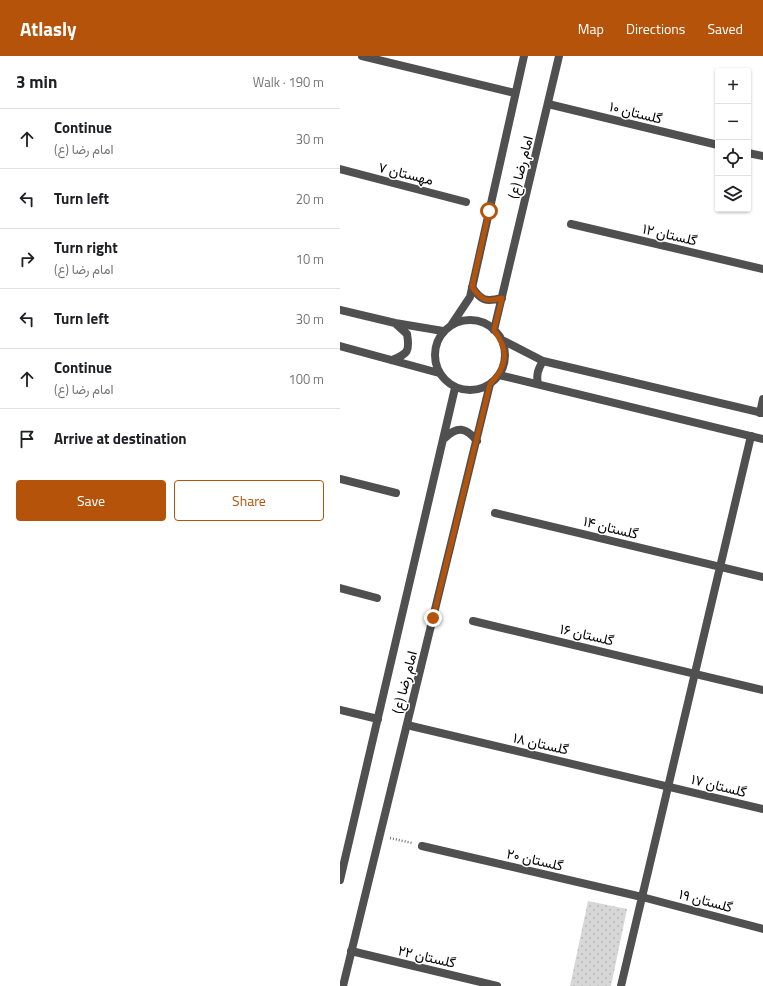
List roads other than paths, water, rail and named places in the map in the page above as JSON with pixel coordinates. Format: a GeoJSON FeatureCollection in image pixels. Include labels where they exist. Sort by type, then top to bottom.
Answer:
{"type":"FeatureCollection","features":[{"type":"Feature","properties":{"kind":"street"},"geometry":{"type":"LineString","coordinates":[[362,56],[515,93]]}},
{"type":"Feature","properties":{"kind":"street","name":"امام رضا (ع)"},"geometry":{"type":"LineString","coordinates":[[452,324],[470,297],[524,56]]}},
{"type":"Feature","properties":{"kind":"street","name":"امام رضا (ع)"},"geometry":{"type":"LineString","coordinates":[[494,330],[559,56]]}},
{"type":"Feature","properties":{"kind":"street","name":"گلستان ۱۰"},"geometry":{"type":"LineString","coordinates":[[548,104],[715,144]]}},
{"type":"Feature","properties":{"kind":"street"},"geometry":{"type":"LineString","coordinates":[[751,154],[763,156]]}},
{"type":"Feature","properties":{"kind":"street","name":"مهستان ۷"},"geometry":{"type":"LineString","coordinates":[[340,169],[466,202]]}},
{"type":"Feature","properties":{"kind":"street","name":"گلستان ۱۲"},"geometry":{"type":"LineString","coordinates":[[571,224],[763,269]]}},
{"type":"Feature","properties":{"kind":"street"},"geometry":{"type":"LineString","coordinates":[[472,287],[479,297],[490,301],[502,298]]}},
{"type":"Feature","properties":{"kind":"street"},"geometry":{"type":"LineString","coordinates":[[340,310],[395,323],[443,332]]}},
{"type":"Feature","properties":{"kind":"street"},"geometry":{"type":"LineString","coordinates":[[502,340],[505,352],[504,364],[499,375],[490,384],[479,389],[467,390],[455,388],[439,373],[435,363],[434,352],[437,341],[443,332],[452,324],[462,320],[474,320],[484,323],[494,330],[502,340],[543,361],[761,413],[763,399]]}},
{"type":"Feature","properties":{"kind":"street"},"geometry":{"type":"LineString","coordinates":[[391,360],[403,356],[408,346],[407,334],[395,323]]}},
{"type":"Feature","properties":{"kind":"street"},"geometry":{"type":"LineString","coordinates":[[340,346],[439,373]]}},
{"type":"Feature","properties":{"kind":"street"},"geometry":{"type":"LineString","coordinates":[[538,384],[536,376],[538,368],[543,361]]}},
{"type":"Feature","properties":{"kind":"street"},"geometry":{"type":"LineString","coordinates":[[499,375],[763,439]]}},
{"type":"Feature","properties":{"kind":"street","name":"امام رضا (ع)"},"geometry":{"type":"LineString","coordinates":[[343,986],[490,384]]}},
{"type":"Feature","properties":{"kind":"street","name":"امام رضا (ع)"},"geometry":{"type":"LineString","coordinates":[[340,880],[455,388]]}},
{"type":"Feature","properties":{"kind":"street"},"geometry":{"type":"LineString","coordinates":[[444,439],[451,432],[461,430],[471,433],[476,441]]}},
{"type":"Feature","properties":{"kind":"street"},"geometry":{"type":"LineString","coordinates":[[621,986],[751,436]]}},
{"type":"Feature","properties":{"kind":"street"},"geometry":{"type":"LineString","coordinates":[[340,479],[396,493]]}},
{"type":"Feature","properties":{"kind":"street","name":"گلستان ۱۴"},"geometry":{"type":"LineString","coordinates":[[495,513],[763,577]]}},
{"type":"Feature","properties":{"kind":"street"},"geometry":{"type":"LineString","coordinates":[[340,588],[377,598]]}},
{"type":"Feature","properties":{"kind":"street","name":"گلستان ۱۶"},"geometry":{"type":"LineString","coordinates":[[473,621],[763,690]]}},
{"type":"Feature","properties":{"kind":"street"},"geometry":{"type":"LineString","coordinates":[[340,710],[378,719]]}},
{"type":"Feature","properties":{"kind":"street","name":"گلستان ۱۸"},"geometry":{"type":"LineString","coordinates":[[407,725],[669,786]]}},
{"type":"Feature","properties":{"kind":"street","name":"گلستان ۱۷"},"geometry":{"type":"LineString","coordinates":[[669,786],[763,809]]}},
{"type":"Feature","properties":{"kind":"street","name":"گلستان ۲۰"},"geometry":{"type":"LineString","coordinates":[[422,846],[642,897]]}},
{"type":"Feature","properties":{"kind":"street","name":"گلستان ۱۹"},"geometry":{"type":"LineString","coordinates":[[642,897],[763,929]]}},
{"type":"Feature","properties":{"kind":"street","name":"گلستان ۲۲"},"geometry":{"type":"LineString","coordinates":[[352,951],[497,986]]}}]}
